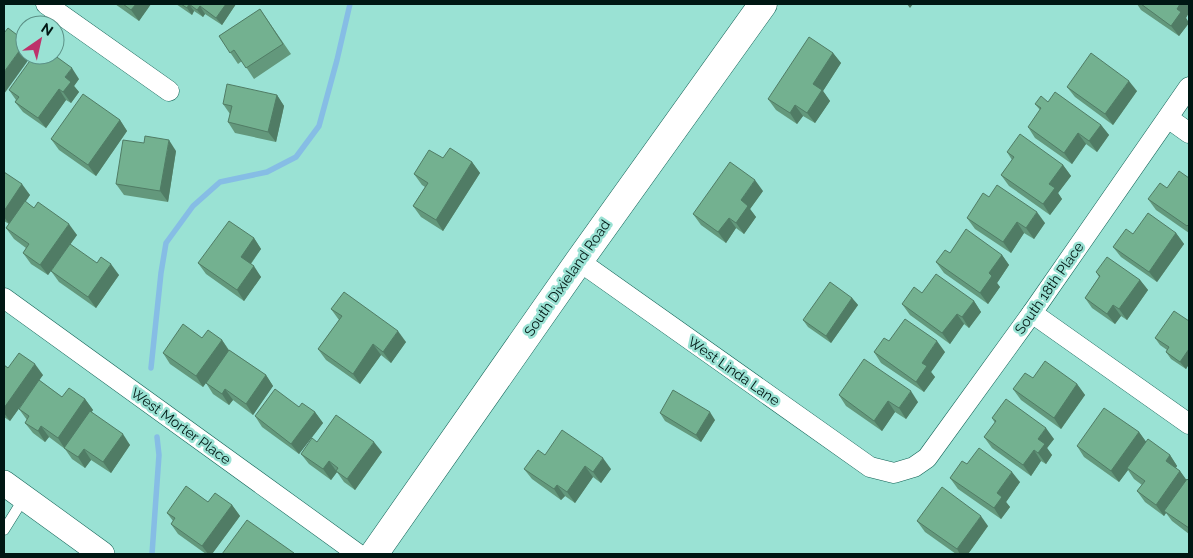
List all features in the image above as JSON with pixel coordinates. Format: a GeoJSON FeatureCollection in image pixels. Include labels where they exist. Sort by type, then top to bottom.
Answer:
{"type":"FeatureCollection","features":[{"type":"Feature","properties":{"kind":"main road","name":"South Dixieland Road"},"geometry":{"type":"LineString","coordinates":[[374,554],[578,261],[763,4]]}},
{"type":"Feature","properties":{"kind":"street"},"geometry":{"type":"LineString","coordinates":[[46,4],[169,91]]}},
{"type":"Feature","properties":{"kind":"street","name":"South 18th Place"},"geometry":{"type":"LineString","coordinates":[[894,473],[914,467],[927,458],[1032,313],[1189,87]]}},
{"type":"Feature","properties":{"kind":"street"},"geometry":{"type":"LineString","coordinates":[[1168,118],[1189,133]]}},
{"type":"Feature","properties":{"kind":"street","name":"West Linda Lane"},"geometry":{"type":"LineString","coordinates":[[578,261],[870,468],[894,473]]}},
{"type":"Feature","properties":{"kind":"street","name":"West Morter Place"},"geometry":{"type":"LineString","coordinates":[[4,298],[358,554]]}},
{"type":"Feature","properties":{"kind":"street"},"geometry":{"type":"LineString","coordinates":[[1032,313],[1189,424]]}},
{"type":"Feature","properties":{"kind":"street"},"geometry":{"type":"LineString","coordinates":[[4,483],[102,554]]}},
{"type":"Feature","properties":{"kind":"lane"},"geometry":{"type":"LineString","coordinates":[[4,530],[24,498]]}},
{"type":"Feature","properties":{"kind":"building"},"geometry":{"type":"Polygon","coordinates":[[[123,4],[136,4],[131,10],[123,4]]]}},
{"type":"Feature","properties":{"kind":"building"},"geometry":{"type":"Polygon","coordinates":[[[181,4],[189,4],[187,8],[181,4]]]}},
{"type":"Feature","properties":{"kind":"building"},"geometry":{"type":"Polygon","coordinates":[[[189,4],[226,4],[216,18],[200,6],[197,10],[189,4]]]}},
{"type":"Feature","properties":{"kind":"building"},"geometry":{"type":"Polygon","coordinates":[[[1141,4],[1180,4],[1177,9],[1181,12],[1171,26],[1141,4]]]}},
{"type":"Feature","properties":{"kind":"building"},"geometry":{"type":"Polygon","coordinates":[[[260,9],[283,44],[246,68],[234,50],[230,53],[219,36],[260,9]]]}},
{"type":"Feature","properties":{"kind":"building"},"geometry":{"type":"Polygon","coordinates":[[[8,28],[15,33],[15,57],[4,72],[4,33],[8,28]]]}},
{"type":"Feature","properties":{"kind":"building"},"geometry":{"type":"Polygon","coordinates":[[[809,37],[833,53],[813,84],[822,90],[807,113],[795,105],[790,113],[768,99],[809,37]]]}},
{"type":"Feature","properties":{"kind":"building"},"geometry":{"type":"Polygon","coordinates":[[[1091,53],[1129,81],[1105,114],[1067,87],[1091,53]]]}},
{"type":"Feature","properties":{"kind":"building"},"geometry":{"type":"Polygon","coordinates":[[[65,63],[72,68],[65,77],[71,82],[63,92],[59,89],[38,118],[15,102],[19,97],[9,90],[27,65],[65,65],[65,63]]]}},
{"type":"Feature","properties":{"kind":"building"},"geometry":{"type":"Polygon","coordinates":[[[227,84],[277,95],[268,132],[228,122],[232,106],[223,104],[227,84]]]}},
{"type":"Feature","properties":{"kind":"building"},"geometry":{"type":"Polygon","coordinates":[[[1055,92],[1101,125],[1089,141],[1078,133],[1064,153],[1028,127],[1041,108],[1035,104],[1041,96],[1048,102],[1055,92]]]}},
{"type":"Feature","properties":{"kind":"building"},"geometry":{"type":"Polygon","coordinates":[[[83,94],[120,120],[88,165],[51,139],[83,94]]]}},
{"type":"Feature","properties":{"kind":"building"},"geometry":{"type":"Polygon","coordinates":[[[1020,134],[1063,165],[1049,184],[1055,188],[1043,204],[1001,175],[1014,157],[1007,152],[1020,134]]]}},
{"type":"Feature","properties":{"kind":"building"},"geometry":{"type":"Polygon","coordinates":[[[145,136],[169,140],[160,191],[116,184],[123,140],[144,143],[145,136]]]}},
{"type":"Feature","properties":{"kind":"building"},"geometry":{"type":"Polygon","coordinates":[[[450,148],[472,162],[436,220],[413,206],[428,183],[414,174],[429,150],[443,158],[450,148]]]}},
{"type":"Feature","properties":{"kind":"building"},"geometry":{"type":"Polygon","coordinates":[[[730,162],[755,180],[741,200],[748,206],[736,223],[729,218],[718,232],[693,214],[730,162]]]}},
{"type":"Feature","properties":{"kind":"building"},"geometry":{"type":"Polygon","coordinates":[[[1179,171],[1189,178],[1189,224],[1187,226],[1148,199],[1160,183],[1167,188],[1179,171]]]}},
{"type":"Feature","properties":{"kind":"building"},"geometry":{"type":"Polygon","coordinates":[[[4,172],[22,184],[4,211],[4,172]]]}},
{"type":"Feature","properties":{"kind":"building"},"geometry":{"type":"Polygon","coordinates":[[[997,185],[1037,212],[1026,228],[1017,222],[1003,242],[967,218],[983,193],[989,197],[997,185]]]}},
{"type":"Feature","properties":{"kind":"building"},"geometry":{"type":"Polygon","coordinates":[[[25,201],[34,208],[38,202],[69,224],[40,265],[23,253],[29,244],[6,228],[25,201]]]}},
{"type":"Feature","properties":{"kind":"building"},"geometry":{"type":"Polygon","coordinates":[[[1148,213],[1176,233],[1149,272],[1113,247],[1126,229],[1133,234],[1148,213]]]}},
{"type":"Feature","properties":{"kind":"building"},"geometry":{"type":"Polygon","coordinates":[[[229,221],[254,238],[241,257],[254,266],[237,290],[198,263],[229,221]]]}},
{"type":"Feature","properties":{"kind":"building"},"geometry":{"type":"Polygon","coordinates":[[[966,229],[1002,255],[989,273],[992,276],[980,293],[936,262],[945,250],[950,253],[966,229]]]}},
{"type":"Feature","properties":{"kind":"building"},"geometry":{"type":"Polygon","coordinates":[[[70,244],[97,263],[101,257],[111,264],[88,297],[51,271],[70,244]]]}},
{"type":"Feature","properties":{"kind":"building"},"geometry":{"type":"Polygon","coordinates":[[[1107,257],[1140,280],[1119,309],[1113,305],[1107,314],[1085,298],[1100,276],[1096,272],[1107,257]]]}},
{"type":"Feature","properties":{"kind":"building"},"geometry":{"type":"Polygon","coordinates":[[[936,274],[974,301],[962,317],[957,314],[942,333],[902,304],[914,287],[922,293],[936,274]]]}},
{"type":"Feature","properties":{"kind":"building"},"geometry":{"type":"Polygon","coordinates":[[[830,282],[852,298],[826,336],[803,320],[830,282]]]}},
{"type":"Feature","properties":{"kind":"building"},"geometry":{"type":"Polygon","coordinates":[[[344,292],[398,331],[383,352],[373,344],[353,374],[318,349],[342,316],[331,309],[344,292]]]}},
{"type":"Feature","properties":{"kind":"building"},"geometry":{"type":"Polygon","coordinates":[[[1174,311],[1189,321],[1189,349],[1180,362],[1166,352],[1169,347],[1155,338],[1174,311]]]}},
{"type":"Feature","properties":{"kind":"building"},"geometry":{"type":"Polygon","coordinates":[[[905,319],[937,341],[922,363],[927,366],[916,382],[874,352],[884,338],[889,341],[905,319]]]}},
{"type":"Feature","properties":{"kind":"building"},"geometry":{"type":"Polygon","coordinates":[[[183,324],[202,338],[208,330],[222,340],[196,376],[163,353],[183,324]]]}},
{"type":"Feature","properties":{"kind":"building"},"geometry":{"type":"Polygon","coordinates":[[[229,350],[266,375],[246,404],[225,389],[222,394],[206,383],[229,350]]]}},
{"type":"Feature","properties":{"kind":"building"},"geometry":{"type":"Polygon","coordinates":[[[19,353],[35,364],[4,408],[4,365],[8,368],[19,353]]]}},
{"type":"Feature","properties":{"kind":"building"},"geometry":{"type":"Polygon","coordinates":[[[864,359],[911,391],[899,408],[888,401],[874,421],[839,395],[864,359]]]}},
{"type":"Feature","properties":{"kind":"building"},"geometry":{"type":"Polygon","coordinates":[[[1045,361],[1077,384],[1054,418],[1013,389],[1025,373],[1033,378],[1045,361]]]}},
{"type":"Feature","properties":{"kind":"building"},"geometry":{"type":"Polygon","coordinates":[[[39,380],[62,397],[69,388],[85,399],[58,438],[41,426],[38,431],[25,423],[29,416],[19,409],[39,380]]]}},
{"type":"Feature","properties":{"kind":"building"},"geometry":{"type":"Polygon","coordinates":[[[275,389],[299,407],[302,403],[315,412],[291,444],[255,416],[275,389]]]}},
{"type":"Feature","properties":{"kind":"building"},"geometry":{"type":"Polygon","coordinates":[[[673,390],[710,412],[696,435],[660,413],[673,390]]]}},
{"type":"Feature","properties":{"kind":"building"},"geometry":{"type":"Polygon","coordinates":[[[1006,399],[1046,428],[1038,439],[1045,444],[1038,453],[1034,450],[1023,465],[984,437],[996,421],[992,418],[1006,399]]]}},
{"type":"Feature","properties":{"kind":"building"},"geometry":{"type":"Polygon","coordinates":[[[1104,408],[1139,432],[1111,471],[1077,446],[1104,408]]]}},
{"type":"Feature","properties":{"kind":"building"},"geometry":{"type":"Polygon","coordinates":[[[90,411],[123,434],[103,462],[84,449],[78,457],[64,448],[90,411]]]}},
{"type":"Feature","properties":{"kind":"building"},"geometry":{"type":"Polygon","coordinates":[[[336,415],[374,442],[347,479],[336,471],[338,468],[329,461],[323,469],[301,454],[312,438],[317,442],[336,415]]]}},
{"type":"Feature","properties":{"kind":"building"},"geometry":{"type":"Polygon","coordinates":[[[562,430],[603,458],[593,472],[585,466],[567,492],[557,485],[554,489],[524,469],[538,450],[545,455],[562,430]]]}},
{"type":"Feature","properties":{"kind":"building"},"geometry":{"type":"Polygon","coordinates":[[[1148,439],[1170,455],[1166,461],[1180,471],[1156,505],[1137,491],[1145,481],[1127,468],[1148,439]]]}},
{"type":"Feature","properties":{"kind":"building"},"geometry":{"type":"Polygon","coordinates":[[[979,448],[1012,472],[997,493],[1002,497],[994,508],[950,478],[962,461],[967,464],[979,448]]]}},
{"type":"Feature","properties":{"kind":"building"},"geometry":{"type":"Polygon","coordinates":[[[1187,479],[1189,481],[1189,528],[1164,511],[1187,479]]]}},
{"type":"Feature","properties":{"kind":"building"},"geometry":{"type":"Polygon","coordinates":[[[186,486],[208,502],[215,493],[232,505],[202,546],[171,524],[175,518],[167,513],[186,486]]]}},
{"type":"Feature","properties":{"kind":"building"},"geometry":{"type":"Polygon","coordinates":[[[942,487],[981,516],[957,549],[917,521],[942,487]]]}},
{"type":"Feature","properties":{"kind":"building"},"geometry":{"type":"Polygon","coordinates":[[[247,520],[294,553],[222,554],[247,520]]]}},
{"type":"Feature","properties":{"kind":"waterway"},"geometry":{"type":"LineString","coordinates":[[151,368],[166,243],[193,206],[220,182],[267,172],[296,157],[319,126],[350,4]]}},
{"type":"Feature","properties":{"kind":"waterway"},"geometry":{"type":"LineString","coordinates":[[152,554],[159,455],[157,437]]}}]}
